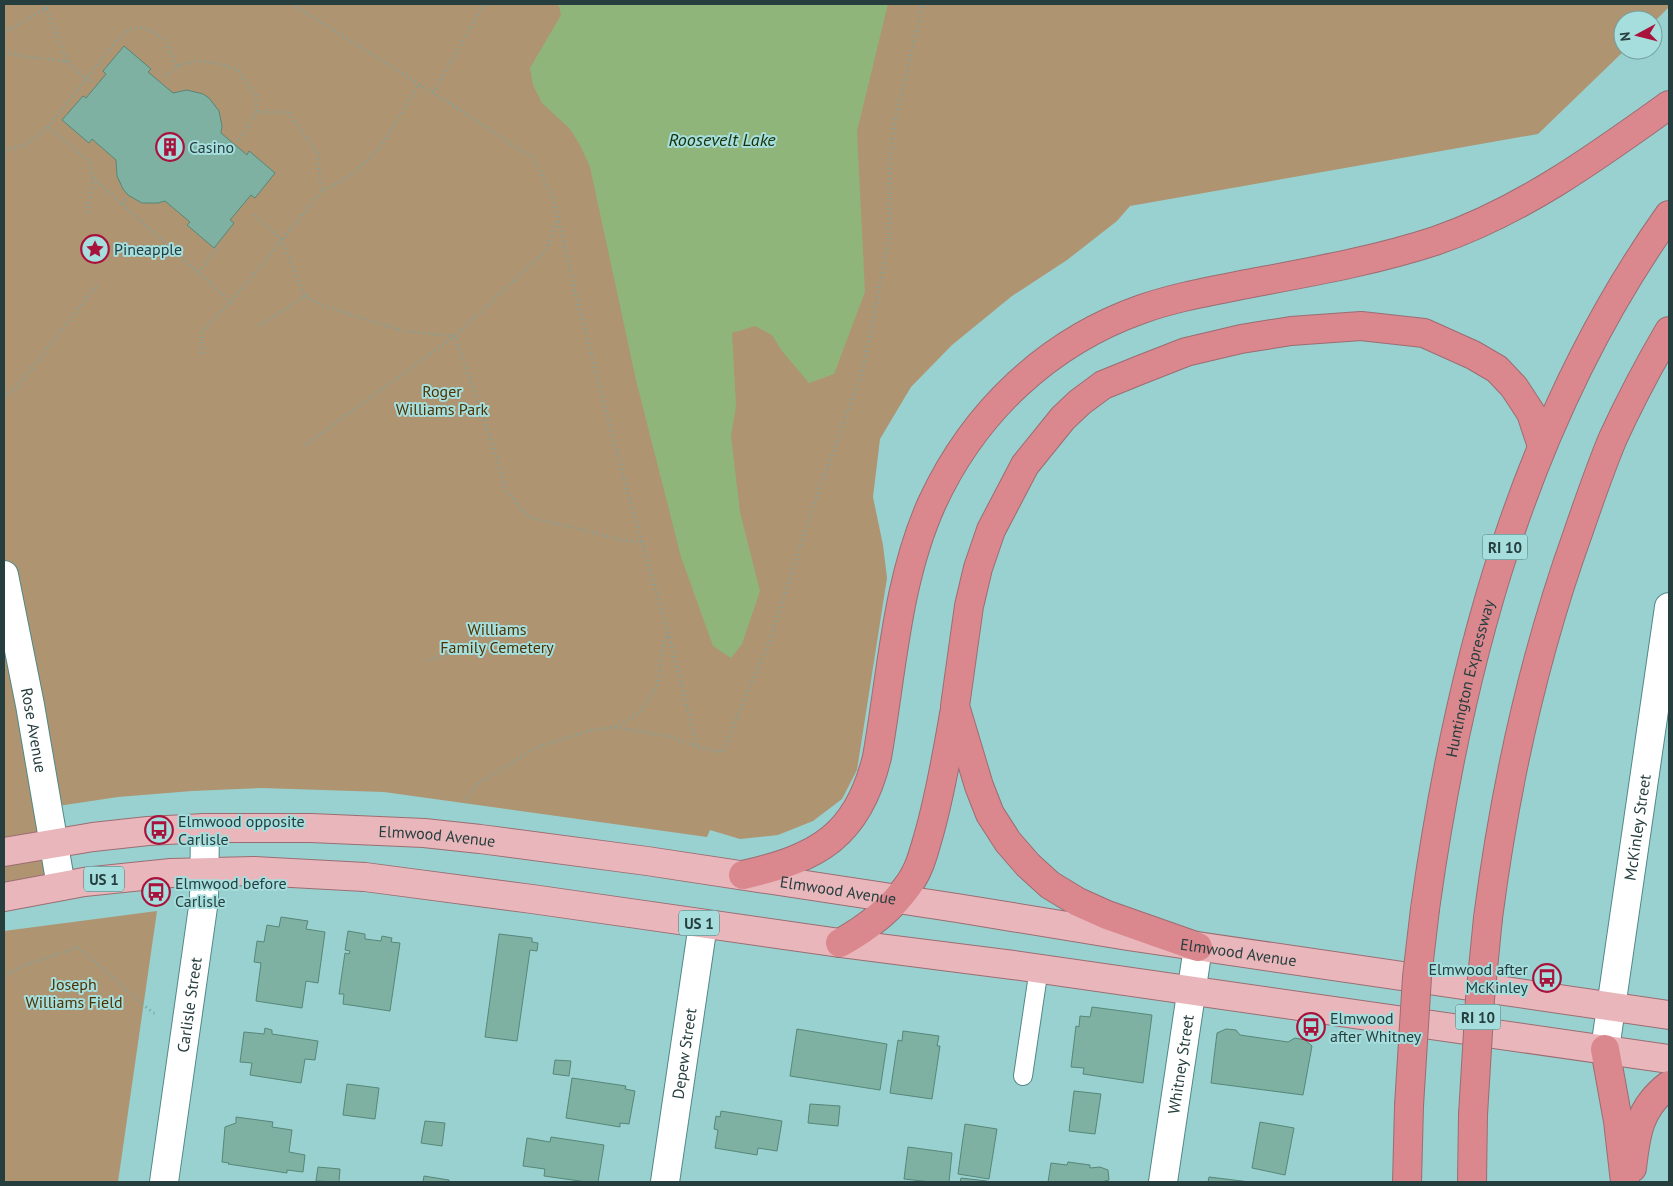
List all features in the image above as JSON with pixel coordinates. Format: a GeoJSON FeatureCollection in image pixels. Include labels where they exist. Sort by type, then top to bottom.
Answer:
{"type":"FeatureCollection","features":[{"type":"Feature","properties":{"kind":"highway"},"geometry":{"type":"LineString","coordinates":[[742,876],[790,862],[816,850],[833,838],[861,804],[871,782],[878,758],[903,594],[920,533],[946,475],[964,445],[1006,394],[1032,370],[1057,351],[1086,333],[1114,319],[1144,308],[1208,292],[1317,271],[1385,255],[1438,240],[1468,228],[1519,205],[1555,184],[1669,105]]}},
{"type":"Feature","properties":{"kind":"highway","name":"Huntington Expressway"},"geometry":{"type":"LineString","coordinates":[[1408,1182],[1409,1106],[1417,977],[1425,909],[1450,752],[1477,639],[1509,534],[1542,446],[1604,319],[1634,268],[1669,215]]}},
{"type":"Feature","properties":{"kind":"highway"},"geometry":{"type":"LineString","coordinates":[[840,943],[874,922],[898,899],[919,867],[944,772],[956,706],[968,606],[991,530],[1025,465],[1063,418],[1080,402],[1103,385],[1186,352],[1241,339],[1292,331],[1361,326],[1424,333],[1473,355],[1497,369],[1514,387],[1531,413],[1542,446]]}},
{"type":"Feature","properties":{"kind":"highway","name":"RI 10"},"geometry":{"type":"LineString","coordinates":[[1472,1182],[1473,1116],[1480,999],[1488,918],[1502,824],[1525,709],[1551,613],[1613,438],[1669,331]]}},
{"type":"Feature","properties":{"kind":"highway"},"geometry":{"type":"LineString","coordinates":[[956,706],[979,786],[990,814],[1008,842],[1028,865],[1050,884],[1078,902],[1137,927],[1198,947]]}},
{"type":"Feature","properties":{"kind":"highway"},"geometry":{"type":"LineString","coordinates":[[1605,1049],[1618,1121],[1625,1182]]}},
{"type":"Feature","properties":{"kind":"highway"},"geometry":{"type":"LineString","coordinates":[[1631,1182],[1636,1138],[1641,1121],[1647,1107],[1669,1085]]}},
{"type":"Feature","properties":{"kind":"main road","name":"Elmwood Avenue"},"geometry":{"type":"LineString","coordinates":[[4,852],[53,843],[148,831],[205,828],[311,828],[424,833],[536,846],[742,876],[1198,947],[1669,1015]]}},
{"type":"Feature","properties":{"kind":"main road","name":"US 1"},"geometry":{"type":"LineString","coordinates":[[4,897],[61,886],[140,875],[205,871],[263,871],[365,877],[522,897],[840,943],[1039,968],[1669,1059]]}},
{"type":"Feature","properties":{"kind":"street","name":"Rose Avenue"},"geometry":{"type":"LineString","coordinates":[[4,578],[30,705],[61,886]]}},
{"type":"Feature","properties":{"kind":"street","name":"McKinley Street"},"geometry":{"type":"LineString","coordinates":[[1605,1049],[1669,607]]}},
{"type":"Feature","properties":{"kind":"street","name":"Carlisle Street"},"geometry":{"type":"LineString","coordinates":[[164,1182],[204,900],[205,828]]}},
{"type":"Feature","properties":{"kind":"street","name":"Depew Street"},"geometry":{"type":"LineString","coordinates":[[665,1182],[703,924]]}},
{"type":"Feature","properties":{"kind":"street","name":"Whitney Street"},"geometry":{"type":"LineString","coordinates":[[1163,1182],[1198,947]]}},
{"type":"Feature","properties":{"kind":"lane"},"geometry":{"type":"LineString","coordinates":[[1023,1076],[1039,968]]}},
{"type":"Feature","properties":{"kind":"path"},"geometry":{"type":"LineString","coordinates":[[4,33],[46,8],[49,4]]}},
{"type":"Feature","properties":{"kind":"path"},"geometry":{"type":"LineString","coordinates":[[292,4],[534,158],[553,198],[582,321],[668,632],[697,747]]}},
{"type":"Feature","properties":{"kind":"path"},"geometry":{"type":"LineString","coordinates":[[433,93],[484,4]]}},
{"type":"Feature","properties":{"kind":"path"},"geometry":{"type":"LineString","coordinates":[[615,727],[672,738],[697,747],[722,752],[770,640],[812,510],[863,369],[889,239],[890,157],[895,120],[923,4]]}},
{"type":"Feature","properties":{"kind":"path"},"geometry":{"type":"LineString","coordinates":[[46,8],[67,61],[86,79],[92,82]]}},
{"type":"Feature","properties":{"kind":"path"},"geometry":{"type":"LineString","coordinates":[[4,151],[24,145],[48,127],[117,40],[126,32],[138,27],[152,31],[165,40],[177,66]]}},
{"type":"Feature","properties":{"kind":"path"},"geometry":{"type":"LineString","coordinates":[[4,52],[67,61]]}},
{"type":"Feature","properties":{"kind":"path"},"geometry":{"type":"LineString","coordinates":[[165,77],[177,66],[194,61],[211,62],[237,69],[256,96],[257,112],[238,140]]}},
{"type":"Feature","properties":{"kind":"path"},"geometry":{"type":"LineString","coordinates":[[202,353],[202,331],[232,302],[281,239],[321,192],[348,177],[380,148],[419,84]]}},
{"type":"Feature","properties":{"kind":"path"},"geometry":{"type":"LineString","coordinates":[[257,112],[288,112],[318,154],[321,192]]}},
{"type":"Feature","properties":{"kind":"path"},"geometry":{"type":"LineString","coordinates":[[48,127],[88,161],[93,178],[87,213]]}},
{"type":"Feature","properties":{"kind":"path"},"geometry":{"type":"LineString","coordinates":[[93,178],[232,302]]}},
{"type":"Feature","properties":{"kind":"path"},"geometry":{"type":"LineString","coordinates":[[122,204],[128,197]]}},
{"type":"Feature","properties":{"kind":"path"},"geometry":{"type":"LineString","coordinates":[[254,216],[281,239],[305,296],[324,306],[403,331],[455,336]]}},
{"type":"Feature","properties":{"kind":"path"},"geometry":{"type":"LineString","coordinates":[[305,445],[455,336],[546,250],[558,219]]}},
{"type":"Feature","properties":{"kind":"path"},"geometry":{"type":"LineString","coordinates":[[198,272],[218,248]]}},
{"type":"Feature","properties":{"kind":"path"},"geometry":{"type":"LineString","coordinates":[[4,397],[18,386],[98,283]]}},
{"type":"Feature","properties":{"kind":"path"},"geometry":{"type":"LineString","coordinates":[[257,327],[305,296]]}},
{"type":"Feature","properties":{"kind":"path"},"geometry":{"type":"LineString","coordinates":[[455,336],[498,461],[505,489],[528,517],[620,540],[642,542]]}},
{"type":"Feature","properties":{"kind":"path"},"geometry":{"type":"LineString","coordinates":[[466,799],[476,785],[535,748],[588,732],[615,727],[640,712],[658,683],[662,649],[668,632]]}},
{"type":"Feature","properties":{"kind":"path"},"geometry":{"type":"LineString","coordinates":[[427,660],[448,654]]}},
{"type":"Feature","properties":{"kind":"path"},"geometry":{"type":"LineString","coordinates":[[4,976],[23,966],[78,947],[153,1013],[188,1019]]}},
{"type":"Feature","properties":{"kind":"green space","name":"Roger Williams Park"},"geometry":{"type":"Polygon","coordinates":[[[4,4],[1669,4],[1669,7],[1663,13],[1663,10],[1613,10],[1613,60],[1615,60],[1538,134],[1130,206],[1117,221],[1067,260],[1012,296],[952,345],[911,387],[880,439],[873,497],[883,545],[887,578],[857,770],[842,799],[813,821],[778,835],[740,839],[710,830],[707,837],[384,792],[261,788],[118,797],[58,806],[65,878],[4,893],[4,4]]]}},
{"type":"Feature","properties":{"kind":"green space","name":"Joseph Williams Field"},"geometry":{"type":"Polygon","coordinates":[[[157,911],[118,1182],[4,1182],[4,931],[157,911]]]}},
{"type":"Feature","properties":{"kind":"water","name":"Roosevelt Lake"},"geometry":{"type":"Polygon","coordinates":[[[554,4],[888,4],[857,131],[865,292],[834,374],[809,383],[782,351],[772,335],[755,326],[732,333],[736,406],[731,436],[740,512],[760,591],[742,644],[731,658],[713,646],[681,557],[636,380],[590,167],[570,129],[542,103],[533,85],[530,68],[561,15],[559,6],[554,4]]]}},
{"type":"Feature","properties":{"kind":"building","name":"Casino"},"geometry":{"type":"Polygon","coordinates":[[[124,46],[151,69],[148,72],[173,93],[187,90],[203,94],[209,98],[219,111],[222,126],[221,133],[247,155],[249,151],[275,173],[255,198],[251,195],[230,220],[234,223],[214,248],[187,225],[190,222],[165,201],[142,203],[128,195],[117,176],[116,160],[92,139],[89,143],[62,120],[83,96],[86,98],[106,74],[103,71],[124,46]]]}},
{"type":"Feature","properties":{"kind":"building"},"geometry":{"type":"Polygon","coordinates":[[[281,917],[308,921],[306,929],[325,932],[318,983],[306,981],[302,1008],[256,1001],[261,963],[254,962],[257,941],[264,942],[267,925],[279,927],[281,917]]]}},
{"type":"Feature","properties":{"kind":"building"},"geometry":{"type":"Polygon","coordinates":[[[348,931],[365,934],[365,939],[381,941],[382,936],[392,938],[391,942],[400,943],[390,1011],[343,1004],[344,994],[339,994],[345,953],[349,954],[350,951],[345,950],[348,931]]]}},
{"type":"Feature","properties":{"kind":"building"},"geometry":{"type":"Polygon","coordinates":[[[499,934],[532,938],[532,942],[538,943],[537,951],[530,950],[517,1041],[485,1037],[499,934]]]}},
{"type":"Feature","properties":{"kind":"building"},"geometry":{"type":"Polygon","coordinates":[[[1092,1007],[1152,1015],[1143,1083],[1083,1074],[1084,1068],[1071,1067],[1076,1026],[1079,1027],[1080,1016],[1090,1017],[1092,1007]]]}},
{"type":"Feature","properties":{"kind":"building"},"geometry":{"type":"Polygon","coordinates":[[[265,1028],[272,1030],[272,1034],[318,1041],[315,1060],[305,1059],[301,1083],[250,1075],[252,1063],[240,1062],[244,1032],[264,1034],[265,1028]]]}},
{"type":"Feature","properties":{"kind":"building"},"geometry":{"type":"Polygon","coordinates":[[[797,1029],[887,1044],[880,1090],[790,1076],[797,1029]]]}},
{"type":"Feature","properties":{"kind":"building"},"geometry":{"type":"Polygon","coordinates":[[[1226,1029],[1236,1030],[1240,1035],[1288,1042],[1295,1038],[1305,1040],[1312,1046],[1303,1095],[1211,1083],[1217,1033],[1226,1029]]]}},
{"type":"Feature","properties":{"kind":"building"},"geometry":{"type":"Polygon","coordinates":[[[903,1031],[939,1036],[937,1046],[940,1046],[932,1099],[890,1093],[898,1040],[902,1041],[903,1031]]]}},
{"type":"Feature","properties":{"kind":"building"},"geometry":{"type":"Polygon","coordinates":[[[555,1060],[571,1061],[569,1076],[553,1074],[555,1060]]]}},
{"type":"Feature","properties":{"kind":"building"},"geometry":{"type":"Polygon","coordinates":[[[572,1078],[626,1086],[625,1089],[635,1091],[629,1124],[620,1123],[620,1127],[566,1118],[572,1078]]]}},
{"type":"Feature","properties":{"kind":"building"},"geometry":{"type":"Polygon","coordinates":[[[347,1084],[379,1088],[375,1119],[343,1115],[347,1084]]]}},
{"type":"Feature","properties":{"kind":"building"},"geometry":{"type":"Polygon","coordinates":[[[1074,1091],[1101,1094],[1095,1134],[1069,1131],[1074,1091]]]}},
{"type":"Feature","properties":{"kind":"building"},"geometry":{"type":"Polygon","coordinates":[[[810,1104],[840,1106],[838,1126],[808,1123],[810,1104]]]}},
{"type":"Feature","properties":{"kind":"building"},"geometry":{"type":"Polygon","coordinates":[[[721,1111],[782,1121],[777,1151],[758,1148],[757,1155],[715,1148],[718,1130],[714,1129],[716,1116],[720,1117],[721,1111]]]}},
{"type":"Feature","properties":{"kind":"building"},"geometry":{"type":"Polygon","coordinates":[[[236,1117],[273,1122],[272,1127],[292,1130],[289,1152],[305,1155],[303,1172],[287,1170],[287,1173],[222,1162],[225,1127],[236,1123],[236,1117]]]}},
{"type":"Feature","properties":{"kind":"building"},"geometry":{"type":"Polygon","coordinates":[[[425,1121],[445,1123],[442,1146],[421,1143],[425,1121]]]}},
{"type":"Feature","properties":{"kind":"building"},"geometry":{"type":"Polygon","coordinates":[[[1260,1122],[1294,1128],[1285,1175],[1252,1168],[1260,1122]]]}},
{"type":"Feature","properties":{"kind":"building"},"geometry":{"type":"Polygon","coordinates":[[[965,1124],[997,1129],[989,1179],[958,1174],[965,1124]]]}},
{"type":"Feature","properties":{"kind":"building"},"geometry":{"type":"Polygon","coordinates":[[[551,1137],[604,1145],[598,1182],[544,1176],[545,1169],[523,1166],[527,1138],[550,1142],[551,1137]]]}},
{"type":"Feature","properties":{"kind":"building"},"geometry":{"type":"Polygon","coordinates":[[[908,1147],[952,1153],[949,1182],[904,1179],[908,1147]]]}},
{"type":"Feature","properties":{"kind":"building"},"geometry":{"type":"Polygon","coordinates":[[[1068,1162],[1090,1165],[1090,1168],[1100,1167],[1108,1170],[1109,1180],[1101,1182],[1048,1182],[1051,1163],[1067,1165],[1068,1162]]]}},
{"type":"Feature","properties":{"kind":"building"},"geometry":{"type":"Polygon","coordinates":[[[318,1167],[340,1169],[339,1182],[316,1181],[318,1167]]]}},
{"type":"Feature","properties":{"kind":"building"},"geometry":{"type":"Polygon","coordinates":[[[424,1176],[449,1180],[449,1182],[423,1182],[424,1176]]]}},
{"type":"Feature","properties":{"kind":"building"},"geometry":{"type":"Polygon","coordinates":[[[1209,1177],[1250,1182],[1208,1182],[1209,1177]]]}},
{"type":"Feature","properties":{"kind":"building"},"geometry":{"type":"Polygon","coordinates":[[[961,1178],[987,1181],[987,1182],[960,1182],[961,1178]]]}},
{"type":"Feature","properties":{"kind":"place","name":"Casino"},"geometry":{"type":"Point","coordinates":[170,147]}},
{"type":"Feature","properties":{"kind":"place","name":"Pineapple"},"geometry":{"type":"Point","coordinates":[95,249]}},
{"type":"Feature","properties":{"kind":"place","name":"Elmwood opposite Carlisle"},"geometry":{"type":"Point","coordinates":[159,830]}},
{"type":"Feature","properties":{"kind":"place","name":"Elmwood before Carlisle"},"geometry":{"type":"Point","coordinates":[156,892]}},
{"type":"Feature","properties":{"kind":"place","name":"Elmwood after McKinley"},"geometry":{"type":"Point","coordinates":[1547,978]}},
{"type":"Feature","properties":{"kind":"place","name":"Elmwood after Whitney"},"geometry":{"type":"Point","coordinates":[1311,1027]}},
{"type":"Feature","properties":{"kind":"park label","name":"Williams Family Cemetery"},"geometry":{"type":"Point","coordinates":[497,638]}}]}
